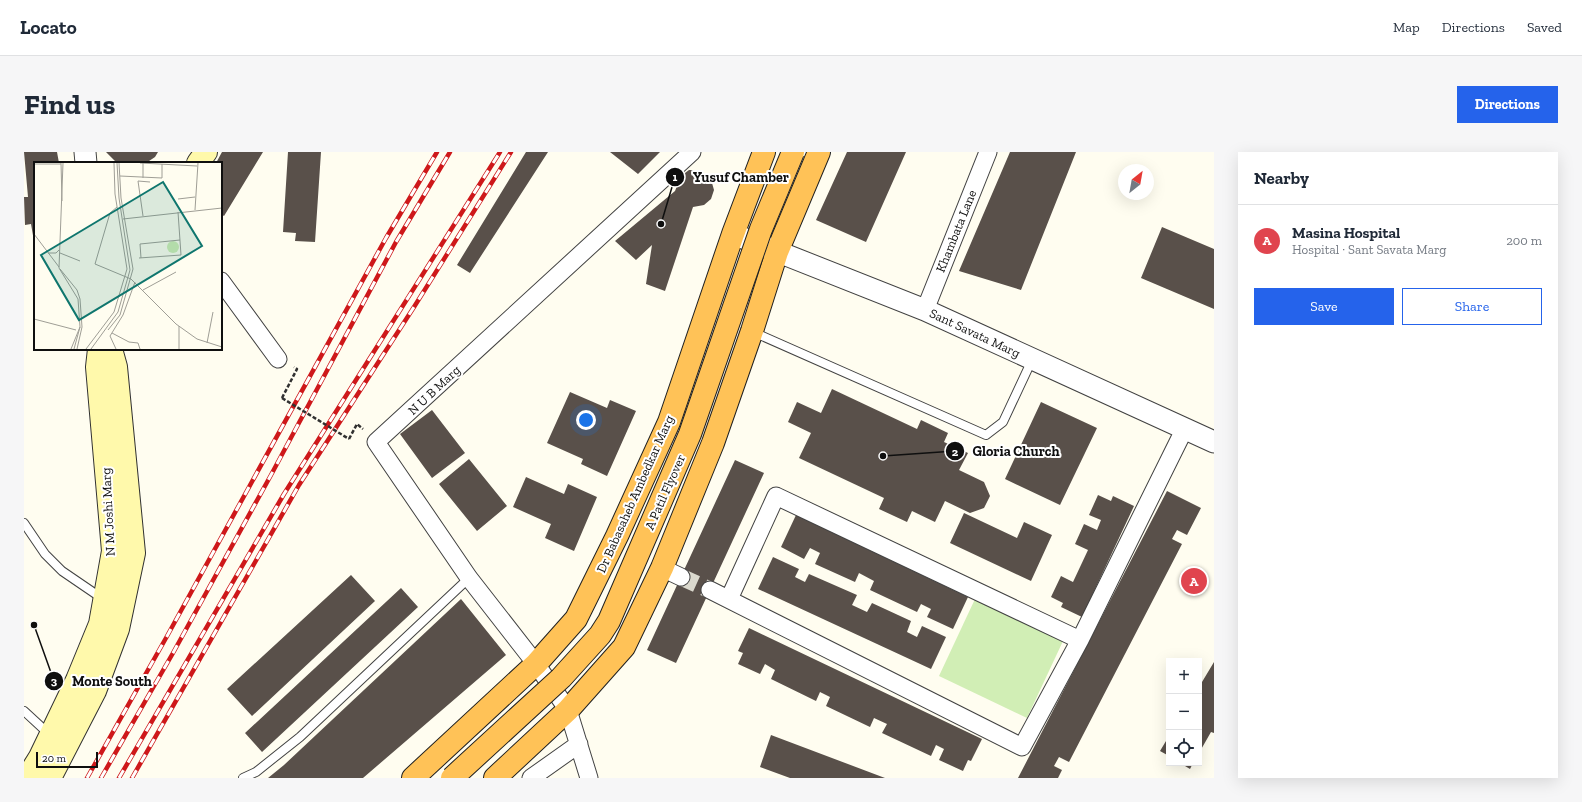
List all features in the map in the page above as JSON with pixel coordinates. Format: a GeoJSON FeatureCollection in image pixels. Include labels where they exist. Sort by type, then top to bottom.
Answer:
{"type":"FeatureCollection","features":[{"type":"Feature","properties":{"kind":"highway","name":"Dr Babasaheb Ambedkar Marg"},"geometry":{"type":"LineString","coordinates":[[413,778],[536,664],[576,619],[618,536],[669,422],[732,234],[764,152]]}},
{"type":"Feature","properties":{"kind":"highway","name":"A Patil Flyover"},"geometry":{"type":"LineString","coordinates":[[452,778],[561,678],[600,635],[609,621],[690,434],[761,229],[793,152]]}},
{"type":"Feature","properties":{"kind":"highway"},"geometry":{"type":"LineString","coordinates":[[495,778],[568,710],[624,647],[672,572],[713,442],[752,332],[777,252],[819,152]]}},
{"type":"Feature","properties":{"kind":"main road"},"geometry":{"type":"LineString","coordinates":[[199,162],[206,152]]}},
{"type":"Feature","properties":{"kind":"main road","name":"N M Joshi Marg"},"geometry":{"type":"LineString","coordinates":[[50,778],[94,691],[118,629],[114,603],[113,551],[97,367],[99,350]]}},
{"type":"Feature","properties":{"kind":"main road","name":"N M Joshi Marg"},"geometry":{"type":"LineString","coordinates":[[27,778],[40,758],[51,735],[77,680],[100,624],[114,603],[134,553],[116,367],[111,350]]}},
{"type":"Feature","properties":{"kind":"street","name":"N U B Marg"},"geometry":{"type":"LineString","coordinates":[[589,778],[568,710],[536,664],[469,578],[376,442],[692,152]]}},
{"type":"Feature","properties":{"kind":"street","name":"Khambata Lane"},"geometry":{"type":"LineString","coordinates":[[925,310],[988,152]]}},
{"type":"Feature","properties":{"kind":"street","name":"Sant Savata Marg"},"geometry":{"type":"LineString","coordinates":[[732,234],[925,310],[1214,442]]}},
{"type":"Feature","properties":{"kind":"street"},"geometry":{"type":"LineString","coordinates":[[222,282],[278,359]]}},
{"type":"Feature","properties":{"kind":"street"},"geometry":{"type":"LineString","coordinates":[[710,590],[1022,747],[1080,640],[1185,428]]}},
{"type":"Feature","properties":{"kind":"street"},"geometry":{"type":"LineString","coordinates":[[729,599],[776,496],[1080,640]]}},
{"type":"Feature","properties":{"kind":"street"},"geometry":{"type":"LineString","coordinates":[[531,778],[579,744]]}},
{"type":"Feature","properties":{"kind":"lane"},"geometry":{"type":"LineString","coordinates":[[752,332],[986,435],[1003,422],[1032,359]]}},
{"type":"Feature","properties":{"kind":"lane"},"geometry":{"type":"LineString","coordinates":[[24,523],[45,554],[62,572],[114,603]]}},
{"type":"Feature","properties":{"kind":"lane"},"geometry":{"type":"LineString","coordinates":[[243,778],[256,772],[300,737],[469,578]]}},
{"type":"Feature","properties":{"kind":"lane"},"geometry":{"type":"LineString","coordinates":[[24,711],[51,735]]}},
{"type":"Feature","properties":{"kind":"path"},"geometry":{"type":"LineString","coordinates":[[282,398],[349,439]]}},
{"type":"Feature","properties":{"kind":"green space"},"geometry":{"type":"Polygon","coordinates":[[[975,599],[1063,641],[1027,718],[939,676],[975,599]]]}},
{"type":"Feature","properties":{"kind":"building"},"geometry":{"type":"Polygon","coordinates":[[[24,152],[57,152],[59,162],[34,162],[34,241],[31,224],[25,225],[24,197],[28,197],[24,152]]]}},
{"type":"Feature","properties":{"kind":"building"},"geometry":{"type":"Polygon","coordinates":[[[106,152],[158,152],[155,157],[148,162],[116,162],[106,152]]]}},
{"type":"Feature","properties":{"kind":"building"},"geometry":{"type":"Polygon","coordinates":[[[222,152],[263,152],[224,216],[222,215],[222,162],[217,162],[222,152]]]}},
{"type":"Feature","properties":{"kind":"building"},"geometry":{"type":"Polygon","coordinates":[[[288,152],[321,152],[315,242],[295,241],[296,233],[283,232],[288,152]]]}},
{"type":"Feature","properties":{"kind":"building"},"geometry":{"type":"Polygon","coordinates":[[[526,152],[548,152],[470,273],[457,265],[526,152]]]}},
{"type":"Feature","properties":{"kind":"building"},"geometry":{"type":"Polygon","coordinates":[[[610,152],[660,152],[638,174],[610,152]]]}},
{"type":"Feature","properties":{"kind":"building"},"geometry":{"type":"Polygon","coordinates":[[[847,152],[906,152],[866,242],[816,220],[847,152]]]}},
{"type":"Feature","properties":{"kind":"building"},"geometry":{"type":"Polygon","coordinates":[[[1010,152],[1076,152],[1021,290],[959,271],[1010,152]]]}},
{"type":"Feature","properties":{"kind":"building"},"geometry":{"type":"Polygon","coordinates":[[[689,170],[698,170],[710,176],[714,190],[711,199],[704,205],[693,207],[665,291],[646,284],[652,245],[636,260],[615,241],[675,191],[681,176],[689,170]]]}},
{"type":"Feature","properties":{"kind":"building"},"geometry":{"type":"Polygon","coordinates":[[[1162,227],[1214,249],[1214,309],[1141,278],[1162,227]]]}},
{"type":"Feature","properties":{"kind":"building"},"geometry":{"type":"Polygon","coordinates":[[[832,389],[917,429],[921,420],[948,433],[944,442],[968,453],[959,470],[984,482],[990,496],[984,508],[970,513],[945,501],[935,522],[912,511],[907,522],[879,509],[884,498],[799,458],[811,433],[788,422],[797,402],[821,413],[832,389]]]}},
{"type":"Feature","properties":{"kind":"building"},"geometry":{"type":"Polygon","coordinates":[[[570,392],[607,408],[610,400],[636,411],[607,476],[581,464],[583,459],[547,443],[570,392]]]}},
{"type":"Feature","properties":{"kind":"building"},"geometry":{"type":"Polygon","coordinates":[[[1041,402],[1097,428],[1060,505],[1005,479],[1041,402]]]}},
{"type":"Feature","properties":{"kind":"building"},"geometry":{"type":"Polygon","coordinates":[[[432,410],[465,453],[432,478],[400,434],[432,410]]]}},
{"type":"Feature","properties":{"kind":"building"},"geometry":{"type":"Polygon","coordinates":[[[469,459],[507,506],[477,531],[439,484],[469,459]]]}},
{"type":"Feature","properties":{"kind":"building"},"geometry":{"type":"Polygon","coordinates":[[[735,460],[764,473],[676,663],[647,650],[735,460]]]}},
{"type":"Feature","properties":{"kind":"building"},"geometry":{"type":"Polygon","coordinates":[[[526,477],[564,494],[568,484],[597,497],[574,551],[545,538],[551,524],[513,507],[526,477]]]}},
{"type":"Feature","properties":{"kind":"building"},"geometry":{"type":"Polygon","coordinates":[[[1167,491],[1201,508],[1187,535],[1177,530],[1172,539],[1182,544],[1069,762],[1059,757],[1054,766],[1062,770],[1058,778],[1018,778],[1167,491]]]}},
{"type":"Feature","properties":{"kind":"building"},"geometry":{"type":"Polygon","coordinates":[[[1098,495],[1111,501],[1113,496],[1134,506],[1082,617],[1061,607],[1063,603],[1051,597],[1061,576],[1073,582],[1088,550],[1075,544],[1084,524],[1097,530],[1101,520],[1089,515],[1098,495]]]}},
{"type":"Feature","properties":{"kind":"building"},"geometry":{"type":"Polygon","coordinates":[[[964,513],[1017,538],[1024,522],[1052,535],[1031,581],[950,543],[964,513]]]}},
{"type":"Feature","properties":{"kind":"building"},"geometry":{"type":"Polygon","coordinates":[[[796,515],[968,597],[953,629],[927,617],[931,609],[921,604],[917,612],[870,590],[874,581],[859,573],[855,582],[815,564],[820,553],[810,548],[804,559],[781,547],[796,515]]]}},
{"type":"Feature","properties":{"kind":"building"},"geometry":{"type":"Polygon","coordinates":[[[773,557],[799,569],[795,577],[805,582],[809,574],[857,595],[852,605],[867,612],[872,603],[911,621],[907,632],[917,637],[922,626],[946,637],[931,669],[758,589],[773,557]]]}},
{"type":"Feature","properties":{"kind":"building"},"geometry":{"type":"Polygon","coordinates":[[[351,575],[375,601],[252,716],[227,689],[351,575]]]}},
{"type":"Feature","properties":{"kind":"building"},"geometry":{"type":"Polygon","coordinates":[[[401,588],[418,607],[262,752],[245,733],[401,588]]]}},
{"type":"Feature","properties":{"kind":"building"},"geometry":{"type":"Polygon","coordinates":[[[461,599],[506,655],[363,778],[268,778],[284,765],[461,599]]]}},
{"type":"Feature","properties":{"kind":"building"},"geometry":{"type":"Polygon","coordinates":[[[749,628],[982,739],[971,761],[968,760],[963,771],[939,760],[944,749],[936,745],[931,756],[882,733],[887,724],[874,718],[870,727],[826,706],[830,697],[820,692],[816,701],[771,679],[775,670],[765,664],[760,674],[738,664],[743,653],[738,651],[749,628]]]}},
{"type":"Feature","properties":{"kind":"building"},"geometry":{"type":"Polygon","coordinates":[[[1214,662],[1214,733],[1211,732],[1202,748],[1202,694],[1202,682],[1214,662]]]}},
{"type":"Feature","properties":{"kind":"building"},"geometry":{"type":"Polygon","coordinates":[[[771,735],[885,778],[790,778],[760,767],[771,735]]]}},
{"type":"Feature","properties":{"kind":"building"},"geometry":{"type":"Polygon","coordinates":[[[1166,741],[1166,754],[1160,751],[1166,741]]]}},
{"type":"Feature","properties":{"kind":"tunnel"},"geometry":{"type":"LineString","coordinates":[[681,577],[710,590]]}},
{"type":"Feature","properties":{"kind":"railway"},"geometry":{"type":"LineString","coordinates":[[87,778],[166,638],[386,238],[437,152]]}},
{"type":"Feature","properties":{"kind":"railway"},"geometry":{"type":"LineString","coordinates":[[101,778],[173,653],[271,475],[396,242],[450,152]]}},
{"type":"Feature","properties":{"kind":"railway"},"geometry":{"type":"LineString","coordinates":[[119,778],[284,494],[500,152]]}},
{"type":"Feature","properties":{"kind":"railway"},"geometry":{"type":"LineString","coordinates":[[132,778],[299,485],[414,307],[511,152]]}},
{"type":"Feature","properties":{"kind":"place","name":"Yusuf Chamber"},"geometry":{"type":"Point","coordinates":[661,224]}},
{"type":"Feature","properties":{"kind":"place","name":"Gloria Church"},"geometry":{"type":"Point","coordinates":[883,456]}},
{"type":"Feature","properties":{"kind":"place","name":"Masina Hospital"},"geometry":{"type":"Point","coordinates":[1194,581]}},
{"type":"Feature","properties":{"kind":"place","name":"Monte South"},"geometry":{"type":"Point","coordinates":[34,625]}}]}
